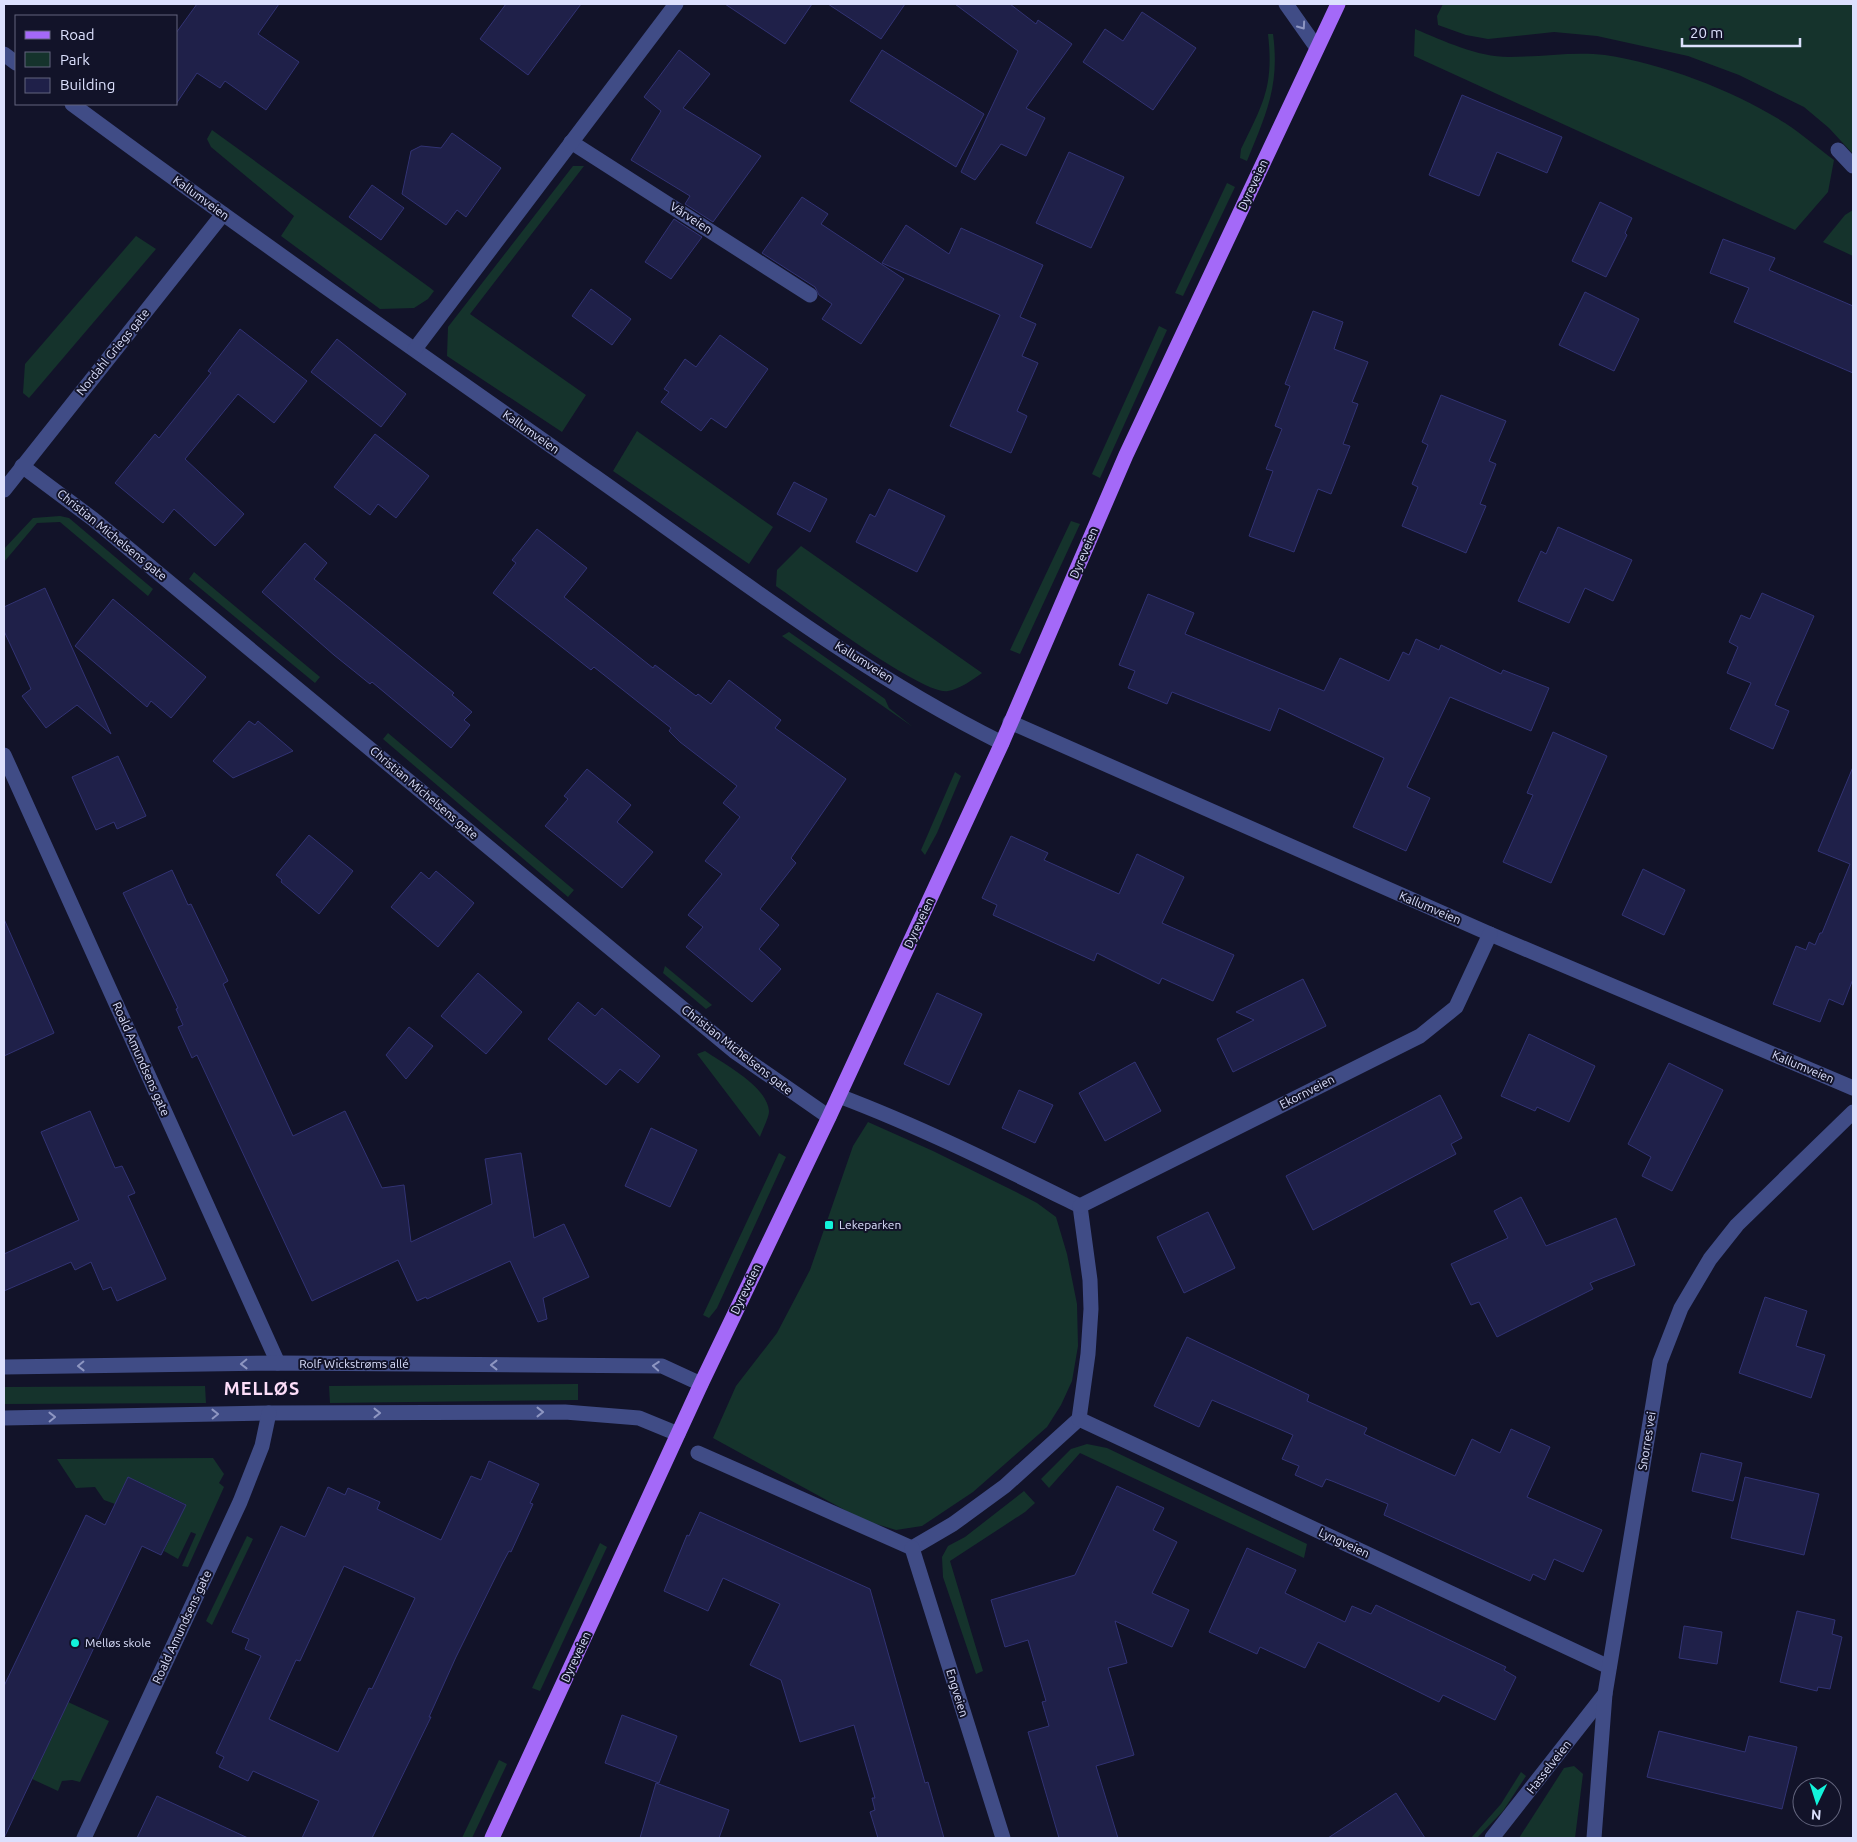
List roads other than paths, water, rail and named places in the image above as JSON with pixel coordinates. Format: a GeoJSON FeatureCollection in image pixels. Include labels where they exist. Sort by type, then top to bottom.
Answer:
{"type":"FeatureCollection","features":[{"type":"Feature","properties":{"kind":"main road","name":"Dyreveien"},"geometry":{"type":"LineString","coordinates":[[492,1838],[701,1384],[829,1117],[1002,743],[1126,455],[1338,4]]}},
{"type":"Feature","properties":{"kind":"street"},"geometry":{"type":"LineString","coordinates":[[415,350],[676,4]]}},
{"type":"Feature","properties":{"kind":"street"},"geometry":{"type":"LineString","coordinates":[[1286,4],[1317,48]]}},
{"type":"Feature","properties":{"kind":"street"},"geometry":{"type":"LineString","coordinates":[[4,54],[15,62]]}},
{"type":"Feature","properties":{"kind":"street","name":"Kallumveien"},"geometry":{"type":"LineString","coordinates":[[73,105],[342,300],[783,609],[857,658],[966,725],[1002,743]]}},
{"type":"Feature","properties":{"kind":"street","name":"Vårveien"},"geometry":{"type":"LineString","coordinates":[[571,142],[810,295]]}},
{"type":"Feature","properties":{"kind":"street"},"geometry":{"type":"LineString","coordinates":[[1838,150],[1853,166]]}},
{"type":"Feature","properties":{"kind":"street","name":"Nordahl Griegs gate"},"geometry":{"type":"LineString","coordinates":[[4,490],[223,214]]}},
{"type":"Feature","properties":{"kind":"street","name":"Christian Michelsens gate"},"geometry":{"type":"LineString","coordinates":[[22,466],[101,526],[734,1051],[829,1117]]}},
{"type":"Feature","properties":{"kind":"street","name":"Kallumveien"},"geometry":{"type":"LineString","coordinates":[[1010,722],[1490,934],[1853,1088]]}},
{"type":"Feature","properties":{"kind":"street","name":"Roald Amundsens gate"},"geometry":{"type":"LineString","coordinates":[[4,755],[278,1364]]}},
{"type":"Feature","properties":{"kind":"street","name":"Ekornveien"},"geometry":{"type":"LineString","coordinates":[[1080,1206],[1420,1036],[1456,1007],[1490,934]]}},
{"type":"Feature","properties":{"kind":"street"},"geometry":{"type":"LineString","coordinates":[[698,1453],[912,1548],[953,1524],[1005,1486],[1079,1419],[1088,1354],[1091,1309],[1090,1280],[1080,1206],[886,1115],[838,1096]]}},
{"type":"Feature","properties":{"kind":"street","name":"Snorres vei"},"geometry":{"type":"LineString","coordinates":[[1594,1838],[1605,1694],[1660,1362],[1681,1308],[1710,1259],[1737,1225],[1853,1112]]}},
{"type":"Feature","properties":{"kind":"street","name":"Rolf Wickstrøms allé"},"geometry":{"type":"LineString","coordinates":[[4,1368],[278,1364],[662,1366],[701,1384]]}},
{"type":"Feature","properties":{"kind":"street"},"geometry":{"type":"LineString","coordinates":[[4,1418],[269,1413],[565,1412],[639,1418],[678,1434]]}},
{"type":"Feature","properties":{"kind":"street","name":"Roald Amundsens gate"},"geometry":{"type":"LineString","coordinates":[[84,1838],[240,1502],[262,1446],[269,1413]]}},
{"type":"Feature","properties":{"kind":"street","name":"Lyngveien"},"geometry":{"type":"LineString","coordinates":[[1079,1419],[1609,1667]]}},
{"type":"Feature","properties":{"kind":"street","name":"Engveien"},"geometry":{"type":"LineString","coordinates":[[912,1548],[1003,1838]]}},
{"type":"Feature","properties":{"kind":"street","name":"Hasselveien"},"geometry":{"type":"LineString","coordinates":[[1492,1838],[1605,1694]]}},
{"type":"Feature","properties":{"kind":"place","name":"Lekeparken"},"geometry":{"type":"Point","coordinates":[829,1225]}},
{"type":"Feature","properties":{"kind":"place","name":"Melløs skole"},"geometry":{"type":"Point","coordinates":[75,1643]}},
{"type":"Feature","properties":{"kind":"district","name":"MELLØS"},"geometry":{"type":"Point","coordinates":[262,1389]}}]}
